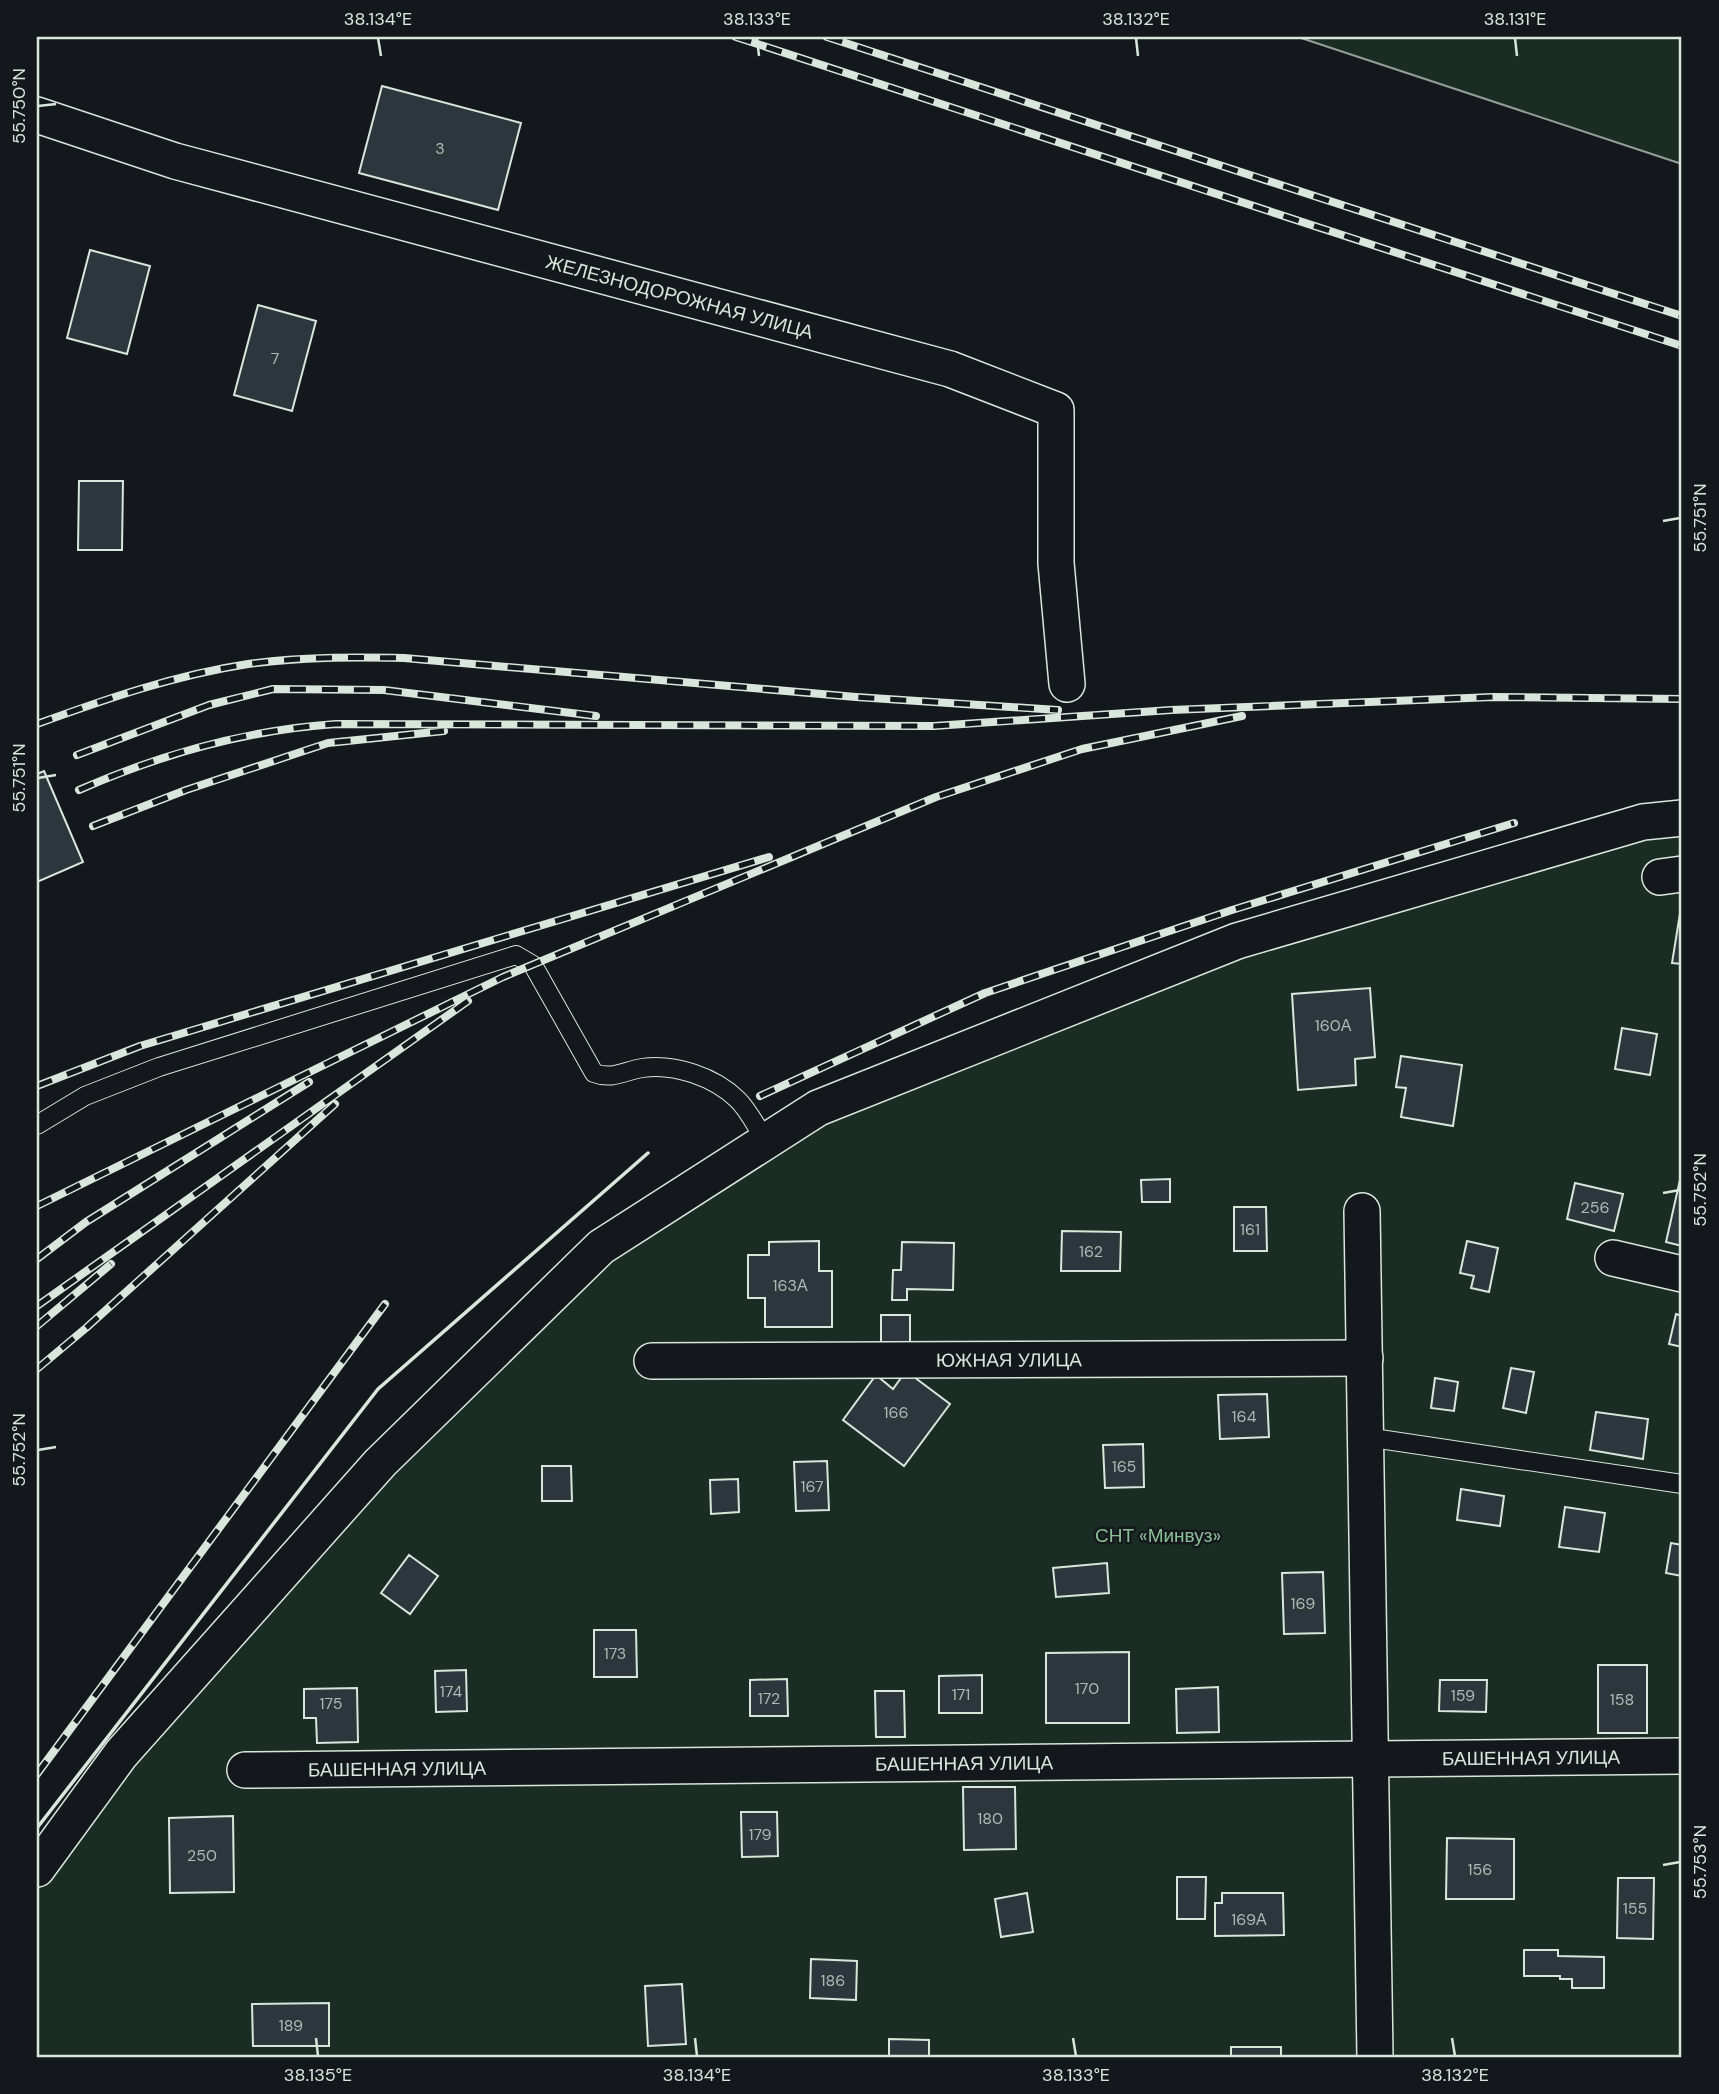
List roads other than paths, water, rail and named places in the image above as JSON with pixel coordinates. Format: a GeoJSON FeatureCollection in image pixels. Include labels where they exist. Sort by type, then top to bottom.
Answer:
{"type":"FeatureCollection","features":[{"type":"Feature","properties":{"kind":"street","name":"ЖЕЛЕЗНОДОРОЖНАЯ УЛИЦА"},"geometry":{"type":"LineString","coordinates":[[37,115],[175,161],[950,369],[1056,410],[1056,563],[1067,684]]}},
{"type":"Feature","properties":{"kind":"street"},"geometry":{"type":"LineString","coordinates":[[37,1869],[121,1754],[380,1462],[601,1247],[766,1141],[818,1108],[1237,941],[1643,822],[1682,818]]}},
{"type":"Feature","properties":{"kind":"street"},"geometry":{"type":"LineString","coordinates":[[1362,1212],[1376,2057]]}},
{"type":"Feature","properties":{"kind":"street"},"geometry":{"type":"LineString","coordinates":[[1613,1258],[1682,1275]]}},
{"type":"Feature","properties":{"kind":"street","name":"ЮЖНАЯ УЛИЦА"},"geometry":{"type":"LineString","coordinates":[[652,1361],[1365,1358]]}},
{"type":"Feature","properties":{"kind":"street","name":"БАШЕННАЯ УЛИЦА"},"geometry":{"type":"LineString","coordinates":[[245,1770],[1682,1756]]}},
{"type":"Feature","properties":{"kind":"lane"},"geometry":{"type":"LineString","coordinates":[[37,1125],[85,1096],[159,1068],[516,955],[533,965],[594,1073],[614,1077],[656,1067],[696,1076],[739,1101],[766,1141]]}},
{"type":"Feature","properties":{"kind":"lane"},"geometry":{"type":"LineString","coordinates":[[1366,1437],[1682,1485]]}},
{"type":"Feature","properties":{"kind":"railway"},"geometry":{"type":"LineString","coordinates":[[736,37],[1682,346]]}},
{"type":"Feature","properties":{"kind":"railway"},"geometry":{"type":"LineString","coordinates":[[827,37],[1682,316]]}},
{"type":"Feature","properties":{"kind":"railway"},"geometry":{"type":"LineString","coordinates":[[37,724],[194,674],[248,664],[346,658],[404,658],[856,697],[1058,710]]}},
{"type":"Feature","properties":{"kind":"railway"},"geometry":{"type":"LineString","coordinates":[[77,755],[209,705],[273,689],[384,690],[596,716]]}},
{"type":"Feature","properties":{"kind":"railway"},"geometry":{"type":"LineString","coordinates":[[79,790],[141,765],[204,746],[269,732],[336,724],[934,726],[1171,710],[1493,697],[1682,699]]}},
{"type":"Feature","properties":{"kind":"railway"},"geometry":{"type":"LineString","coordinates":[[37,1206],[503,977],[936,797],[1082,749],[1242,716]]}},
{"type":"Feature","properties":{"kind":"railway"},"geometry":{"type":"LineString","coordinates":[[93,826],[186,790],[328,743],[444,731]]}},
{"type":"Feature","properties":{"kind":"railway"},"geometry":{"type":"LineString","coordinates":[[760,1096],[985,993],[1232,910],[1514,823]]}},
{"type":"Feature","properties":{"kind":"railway"},"geometry":{"type":"LineString","coordinates":[[37,1086],[140,1046],[769,857]]}},
{"type":"Feature","properties":{"kind":"railway"},"geometry":{"type":"LineString","coordinates":[[37,1306],[468,1001]]}},
{"type":"Feature","properties":{"kind":"railway"},"geometry":{"type":"LineString","coordinates":[[37,1259],[86,1222],[309,1082]]}},
{"type":"Feature","properties":{"kind":"railway"},"geometry":{"type":"LineString","coordinates":[[37,1369],[335,1104]]}},
{"type":"Feature","properties":{"kind":"railway"},"geometry":{"type":"LineString","coordinates":[[37,1326],[111,1264]]}},
{"type":"Feature","properties":{"kind":"railway"},"geometry":{"type":"LineString","coordinates":[[37,1774],[385,1304]]}},
{"type":"Feature","properties":{"kind":"park label","name":"СНТ «Минвуз»"},"geometry":{"type":"Point","coordinates":[1158,1535]}}]}
